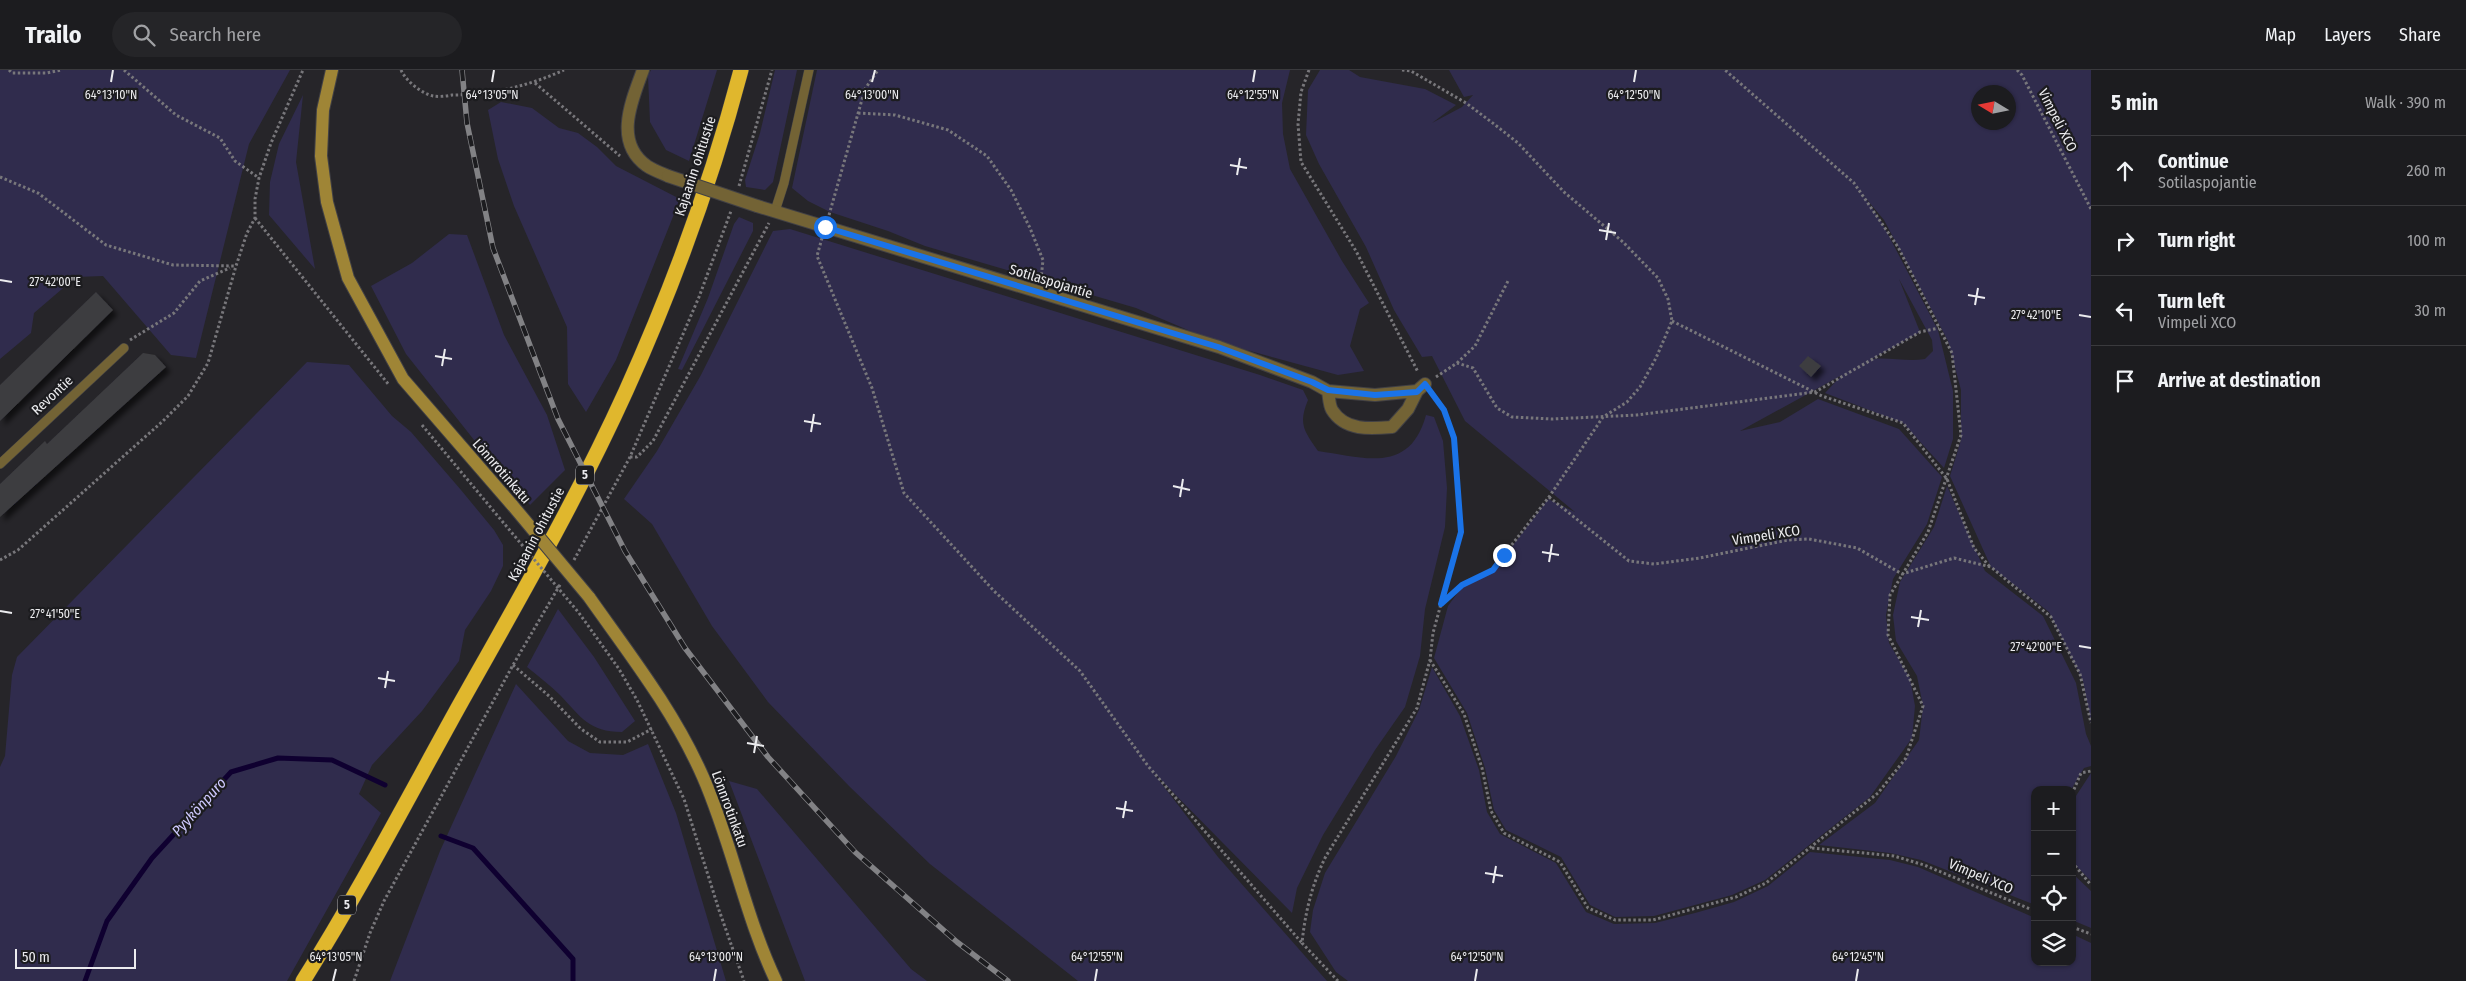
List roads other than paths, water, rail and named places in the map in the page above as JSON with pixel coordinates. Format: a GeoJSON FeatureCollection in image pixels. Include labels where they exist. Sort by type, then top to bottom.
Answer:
{"type":"FeatureCollection","features":[{"type":"Feature","properties":{"kind":"highway","name":"Kajaanin ohitustie"},"geometry":{"type":"LineString","coordinates":[[320,954],[536,568],[626,393],[656,323],[695,219],[726,125],[741,70]]}},
{"type":"Feature","properties":{"kind":"highway","name":"5"},"geometry":{"type":"LineString","coordinates":[[303,981],[320,954]]}},
{"type":"Feature","properties":{"kind":"highway","name":"5"},"geometry":{"type":"LineString","coordinates":[[308,981],[320,954]]}},
{"type":"Feature","properties":{"kind":"street","name":"Lönnrotinkatu"},"geometry":{"type":"LineString","coordinates":[[332,70],[323,110],[321,156],[327,202],[348,278],[403,379],[589,597],[652,685],[676,724],[703,777],[759,940],[776,981]]}},
{"type":"Feature","properties":{"kind":"street","name":"Sotilaspojantie"},"geometry":{"type":"LineString","coordinates":[[643,70],[630,104],[628,138],[637,156],[647,166],[668,176],[757,206],[1218,347],[1312,382],[1328,390],[1375,395],[1421,388],[1408,409],[1392,426],[1374,428],[1348,425],[1331,409],[1328,390]]}},
{"type":"Feature","properties":{"kind":"lane"},"geometry":{"type":"LineString","coordinates":[[775,211],[784,183],[809,70]]}},
{"type":"Feature","properties":{"kind":"lane","name":"Revontie"},"geometry":{"type":"LineString","coordinates":[[0,464],[124,348]]}},
{"type":"Feature","properties":{"kind":"waterway","name":"Pyykönpuro"},"geometry":{"type":"LineString","coordinates":[[85,981],[107,921],[152,858],[231,772],[278,758],[332,760],[385,785]]}},
{"type":"Feature","properties":{"kind":"waterway","name":"Pyykönpuro"},"geometry":{"type":"LineString","coordinates":[[441,836],[473,848],[573,959],[573,981]]}},
{"type":"Feature","properties":{"kind":"railway"},"geometry":{"type":"LineString","coordinates":[[462,70],[467,123],[493,248],[558,419],[625,551],[685,648],[768,757],[855,852],[957,942],[1008,981]]}}]}
